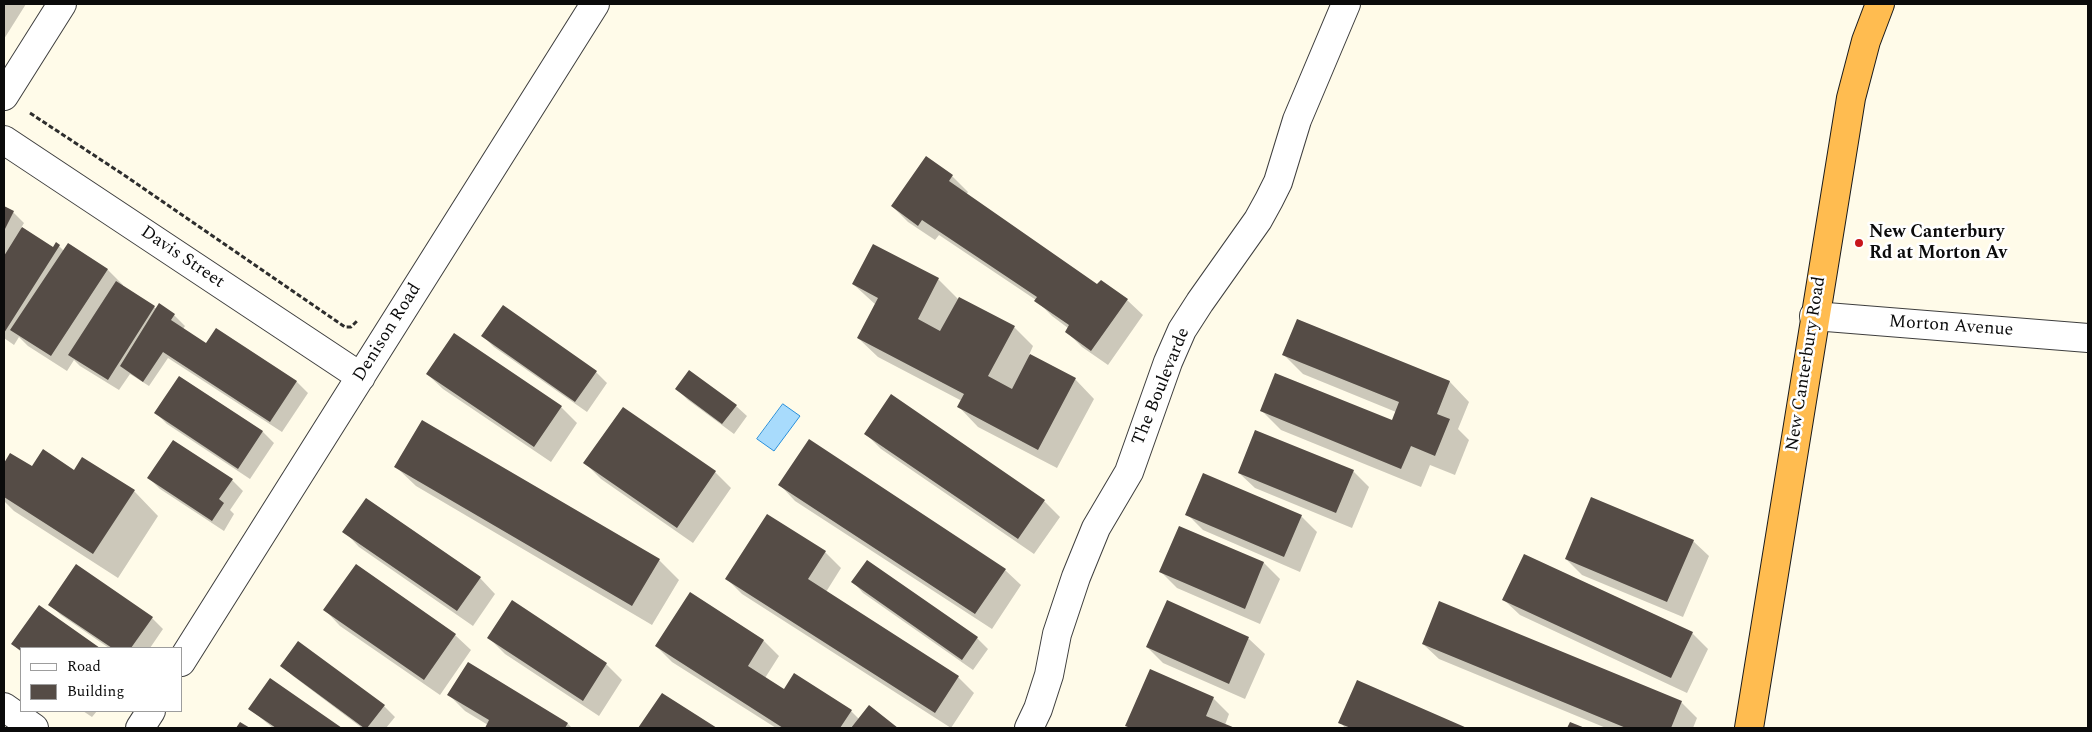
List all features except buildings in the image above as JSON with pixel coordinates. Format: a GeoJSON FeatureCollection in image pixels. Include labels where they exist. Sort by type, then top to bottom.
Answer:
{"type":"FeatureCollection","features":[{"type":"Feature","properties":{"kind":"highway","name":"New Canterbury Road"},"geometry":{"type":"LineString","coordinates":[[1749,728],[1814,316],[1851,98],[1866,42],[1880,4]]}},
{"type":"Feature","properties":{"kind":"street"},"geometry":{"type":"LineString","coordinates":[[4,96],[62,4]]}},
{"type":"Feature","properties":{"kind":"street","name":"Denison Road"},"geometry":{"type":"LineString","coordinates":[[182,660],[595,4]]}},
{"type":"Feature","properties":{"kind":"street","name":"The Boulevarde"},"geometry":{"type":"LineString","coordinates":[[1029,728],[1038,709],[1049,675],[1060,627],[1076,577],[1100,522],[1129,472],[1168,362],[1182,330],[1258,220],[1269,200],[1278,182],[1297,120],[1346,4]]}},
{"type":"Feature","properties":{"kind":"street","name":"Davis Street"},"geometry":{"type":"LineString","coordinates":[[4,140],[360,376]]}},
{"type":"Feature","properties":{"kind":"street","name":"Morton Avenue"},"geometry":{"type":"LineString","coordinates":[[1814,316],[2088,338]]}},
{"type":"Feature","properties":{"kind":"street"},"geometry":{"type":"LineString","coordinates":[[4,707],[34,728]]}},
{"type":"Feature","properties":{"kind":"street"},"geometry":{"type":"LineString","coordinates":[[140,728],[150,712]]}},
{"type":"Feature","properties":{"kind":"path"},"geometry":{"type":"LineString","coordinates":[[30,114],[168,204],[345,327],[351,327],[361,314]]}},
{"type":"Feature","properties":{"kind":"water"},"geometry":{"type":"Polygon","coordinates":[[[783,404],[800,416],[774,451],[757,439],[783,404]]]}},
{"type":"Feature","properties":{"kind":"place","name":"New Canterbury Rd at Morton Av"},"geometry":{"type":"Point","coordinates":[1859,243]}}]}
